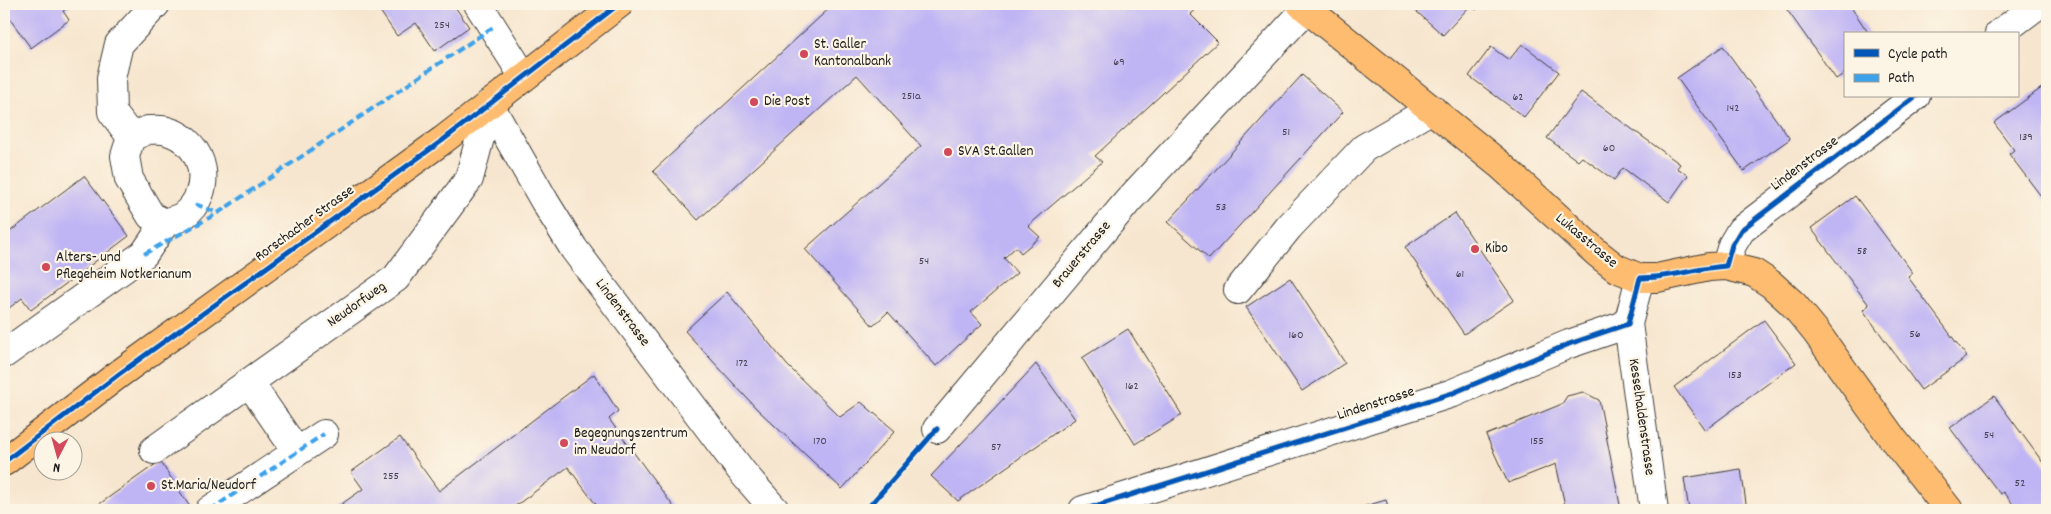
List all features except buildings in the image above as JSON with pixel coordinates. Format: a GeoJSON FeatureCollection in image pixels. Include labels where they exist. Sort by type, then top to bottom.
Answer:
{"type":"FeatureCollection","features":[{"type":"Feature","properties":{"kind":"main road","name":"Rorschacher Strasse"},"geometry":{"type":"LineString","coordinates":[[4,462],[119,374],[435,146],[619,4]]}},
{"type":"Feature","properties":{"kind":"main road","name":"Lukasstrasse"},"geometry":{"type":"LineString","coordinates":[[1311,7],[1499,164],[1597,254],[1616,268],[1640,278],[1658,278],[1709,267],[1726,266],[1754,273],[1772,284],[1793,304],[1893,439],[1949,510]]}},
{"type":"Feature","properties":{"kind":"street"},"geometry":{"type":"LineString","coordinates":[[131,137],[112,112],[111,78],[120,44],[156,4]]}},
{"type":"Feature","properties":{"kind":"street"},"geometry":{"type":"LineString","coordinates":[[478,4],[524,77]]}},
{"type":"Feature","properties":{"kind":"street"},"geometry":{"type":"LineString","coordinates":[[2002,32],[2039,4]]}},
{"type":"Feature","properties":{"kind":"street","name":"Brauerstrasse"},"geometry":{"type":"LineString","coordinates":[[937,430],[1128,201],[1311,7]]}},
{"type":"Feature","properties":{"kind":"street","name":"Lindenstrasse"},"geometry":{"type":"LineString","coordinates":[[1726,266],[1732,245],[1741,230],[1913,98]]}},
{"type":"Feature","properties":{"kind":"street","name":"Neudorfweg"},"geometry":{"type":"LineString","coordinates":[[154,450],[396,278],[469,179],[489,104]]}},
{"type":"Feature","properties":{"kind":"street","name":"Lindenstrasse"},"geometry":{"type":"LineString","coordinates":[[489,104],[574,248],[743,473],[774,510]]}},
{"type":"Feature","properties":{"kind":"street"},"geometry":{"type":"LineString","coordinates":[[1238,290],[1289,227],[1364,148],[1432,109]]}},
{"type":"Feature","properties":{"kind":"street"},"geometry":{"type":"LineString","coordinates":[[4,354],[144,254],[165,223],[182,217],[195,204],[202,187],[203,168],[196,151],[183,138],[167,131],[148,130],[131,137]]}},
{"type":"Feature","properties":{"kind":"street"},"geometry":{"type":"LineString","coordinates":[[131,137],[125,156],[129,179],[150,216],[165,223]]}},
{"type":"Feature","properties":{"kind":"street"},"geometry":{"type":"LineString","coordinates":[[1628,324],[1640,278]]}},
{"type":"Feature","properties":{"kind":"street","name":"Lindenstrasse"},"geometry":{"type":"LineString","coordinates":[[1082,510],[1452,392],[1569,344],[1628,324]]}},
{"type":"Feature","properties":{"kind":"street","name":"Kesselhaldenstrasse"},"geometry":{"type":"LineString","coordinates":[[1628,324],[1654,510]]}},
{"type":"Feature","properties":{"kind":"street"},"geometry":{"type":"LineString","coordinates":[[249,382],[297,452]]}},
{"type":"Feature","properties":{"kind":"street"},"geometry":{"type":"LineString","coordinates":[[210,510],[324,434]]}},
{"type":"Feature","properties":{"kind":"marked path"},"geometry":{"type":"LineString","coordinates":[[144,254],[218,213],[493,27]]}},
{"type":"Feature","properties":{"kind":"marked path"},"geometry":{"type":"LineString","coordinates":[[195,204],[218,213]]}},
{"type":"Feature","properties":{"kind":"marked path"},"geometry":{"type":"LineString","coordinates":[[210,510],[324,434]]}},
{"type":"Feature","properties":{"kind":"cycle path"},"geometry":{"type":"LineString","coordinates":[[4,462],[119,374],[443,140],[619,4]]}},
{"type":"Feature","properties":{"kind":"cycle path"},"geometry":{"type":"LineString","coordinates":[[1083,510],[1453,393],[1569,344],[1628,324],[1640,278],[1726,266],[1732,245],[1741,230],[1913,98]]}},
{"type":"Feature","properties":{"kind":"cycle path"},"geometry":{"type":"LineString","coordinates":[[866,510],[937,429]]}},
{"type":"Feature","properties":{"kind":"place","name":"St. Galler Kantonalbank"},"geometry":{"type":"Point","coordinates":[804,54]}},
{"type":"Feature","properties":{"kind":"place","name":"Die Post"},"geometry":{"type":"Point","coordinates":[754,102]}},
{"type":"Feature","properties":{"kind":"place","name":"SVA St.Gallen"},"geometry":{"type":"Point","coordinates":[948,152]}},
{"type":"Feature","properties":{"kind":"place","name":"Kibo"},"geometry":{"type":"Point","coordinates":[1475,249]}},
{"type":"Feature","properties":{"kind":"place","name":"Alters- und Pflegeheim Notkerianum"},"geometry":{"type":"Point","coordinates":[46,267]}},
{"type":"Feature","properties":{"kind":"place","name":"Begegnungszentrum im Neudorf"},"geometry":{"type":"Point","coordinates":[564,443]}},
{"type":"Feature","properties":{"kind":"place","name":"St.Maria/Neudorf"},"geometry":{"type":"Point","coordinates":[151,486]}}]}
